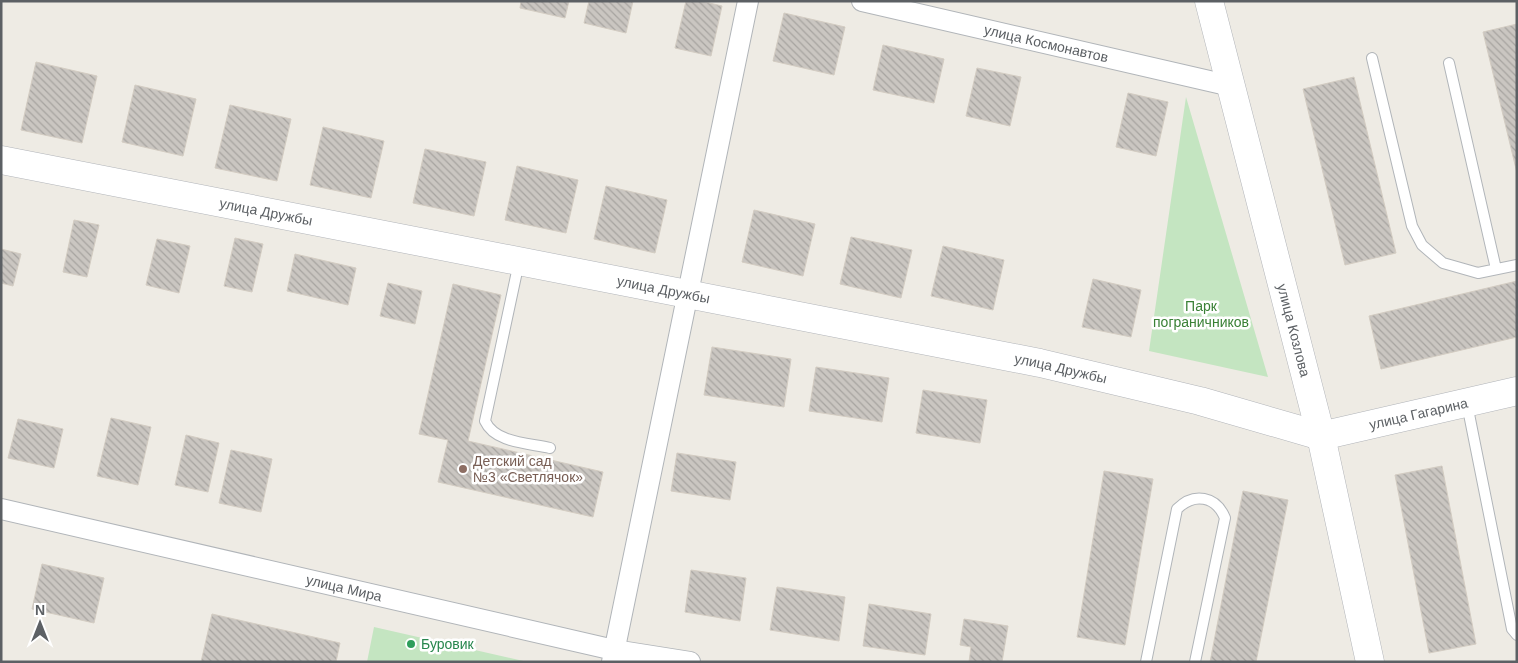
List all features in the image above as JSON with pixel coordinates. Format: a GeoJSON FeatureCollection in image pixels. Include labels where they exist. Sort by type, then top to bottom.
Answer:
{"type":"FeatureCollection","features":[{"type":"Feature","properties":{"kind":"street"},"geometry":{"type":"LineString","coordinates":[[613,656],[748,1]]}},
{"type":"Feature","properties":{"kind":"street","name":"улица Космонавтов"},"geometry":{"type":"LineString","coordinates":[[862,1],[1230,86]]}},
{"type":"Feature","properties":{"kind":"street","name":"улица Козлова"},"geometry":{"type":"LineString","coordinates":[[1209,1],[1321,436],[1370,662]]}},
{"type":"Feature","properties":{"kind":"street","name":"улица Дружбы"},"geometry":{"type":"LineString","coordinates":[[1,160],[1069,370],[1200,400],[1321,436]]}},
{"type":"Feature","properties":{"kind":"street","name":"улица Гагарина"},"geometry":{"type":"LineString","coordinates":[[1321,436],[1517,391]]}},
{"type":"Feature","properties":{"kind":"street","name":"улица Мира"},"geometry":{"type":"LineString","coordinates":[[1,510],[613,656],[690,662]]}},
{"type":"Feature","properties":{"kind":"lane"},"geometry":{"type":"LineString","coordinates":[[1372,58],[1412,226],[1422,245],[1443,263],[1478,273],[1517,265]]}},
{"type":"Feature","properties":{"kind":"lane"},"geometry":{"type":"LineString","coordinates":[[1450,64],[1496,269]]}},
{"type":"Feature","properties":{"kind":"lane"},"geometry":{"type":"LineString","coordinates":[[519,262],[485,421],[489,429],[498,436],[550,448]]}},
{"type":"Feature","properties":{"kind":"lane"},"geometry":{"type":"LineString","coordinates":[[1467,403],[1512,629],[1517,634]]}},
{"type":"Feature","properties":{"kind":"lane"},"geometry":{"type":"LineString","coordinates":[[1146,662],[1177,508],[1184,502],[1201,498],[1216,504],[1225,518],[1195,662]]}},
{"type":"Feature","properties":{"kind":"green space","name":"Парк пограничников"},"geometry":{"type":"Polygon","coordinates":[[[1186,97],[1268,377],[1149,351],[1186,97]]]}},
{"type":"Feature","properties":{"kind":"green space","name":"Буровик"},"geometry":{"type":"Polygon","coordinates":[[[374,627],[528,662],[367,662],[374,627]]]}},
{"type":"Feature","properties":{"kind":"building"},"geometry":{"type":"Polygon","coordinates":[[[521,1],[569,1],[565,18],[520,8],[521,1]]]}},
{"type":"Feature","properties":{"kind":"building"},"geometry":{"type":"Polygon","coordinates":[[[589,1],[633,1],[626,33],[584,23],[589,1]]]}},
{"type":"Feature","properties":{"kind":"building"},"geometry":{"type":"Polygon","coordinates":[[[686,1],[701,1],[722,6],[711,56],[675,48],[686,1]]]}},
{"type":"Feature","properties":{"kind":"building"},"geometry":{"type":"Polygon","coordinates":[[[784,13],[845,27],[834,75],[773,61],[784,13]]]}},
{"type":"Feature","properties":{"kind":"building"},"geometry":{"type":"Polygon","coordinates":[[[1517,24],[1517,173],[1483,32],[1517,24]]]}},
{"type":"Feature","properties":{"kind":"building"},"geometry":{"type":"Polygon","coordinates":[[[883,45],[944,59],[934,103],[873,90],[883,45]]]}},
{"type":"Feature","properties":{"kind":"building"},"geometry":{"type":"Polygon","coordinates":[[[36,62],[97,76],[82,143],[21,130],[36,62]]]}},
{"type":"Feature","properties":{"kind":"building"},"geometry":{"type":"Polygon","coordinates":[[[977,68],[1021,77],[1010,126],[966,116],[977,68]]]}},
{"type":"Feature","properties":{"kind":"building"},"geometry":{"type":"Polygon","coordinates":[[[1354,77],[1396,253],[1345,265],[1303,89],[1354,77]]]}},
{"type":"Feature","properties":{"kind":"building"},"geometry":{"type":"Polygon","coordinates":[[[135,85],[196,99],[183,156],[122,142],[135,85]]]}},
{"type":"Feature","properties":{"kind":"building"},"geometry":{"type":"Polygon","coordinates":[[[1128,93],[1168,102],[1156,156],[1116,147],[1128,93]]]}},
{"type":"Feature","properties":{"kind":"building"},"geometry":{"type":"Polygon","coordinates":[[[230,105],[291,119],[277,181],[215,168],[230,105]]]}},
{"type":"Feature","properties":{"kind":"building"},"geometry":{"type":"Polygon","coordinates":[[[323,127],[384,141],[371,198],[310,185],[323,127]]]}},
{"type":"Feature","properties":{"kind":"building"},"geometry":{"type":"Polygon","coordinates":[[[425,149],[486,162],[474,216],[413,203],[425,149]]]}},
{"type":"Feature","properties":{"kind":"building"},"geometry":{"type":"Polygon","coordinates":[[[517,166],[578,180],[566,233],[505,220],[517,166]]]}},
{"type":"Feature","properties":{"kind":"building"},"geometry":{"type":"Polygon","coordinates":[[[606,186],[667,200],[655,253],[594,239],[606,186]]]}},
{"type":"Feature","properties":{"kind":"building"},"geometry":{"type":"Polygon","coordinates":[[[754,210],[815,224],[803,276],[742,262],[754,210]]]}},
{"type":"Feature","properties":{"kind":"building"},"geometry":{"type":"Polygon","coordinates":[[[74,220],[99,225],[87,277],[63,272],[74,220]]]}},
{"type":"Feature","properties":{"kind":"building"},"geometry":{"type":"Polygon","coordinates":[[[851,237],[912,250],[901,298],[840,284],[851,237]]]}},
{"type":"Feature","properties":{"kind":"building"},"geometry":{"type":"Polygon","coordinates":[[[235,238],[263,244],[252,292],[224,286],[235,238]]]}},
{"type":"Feature","properties":{"kind":"building"},"geometry":{"type":"Polygon","coordinates":[[[157,239],[190,246],[179,293],[146,285],[157,239]]]}},
{"type":"Feature","properties":{"kind":"building"},"geometry":{"type":"Polygon","coordinates":[[[943,246],[1004,260],[993,310],[931,296],[943,246]]]}},
{"type":"Feature","properties":{"kind":"building"},"geometry":{"type":"Polygon","coordinates":[[[1,249],[21,254],[13,286],[1,283],[1,249]]]}},
{"type":"Feature","properties":{"kind":"building"},"geometry":{"type":"Polygon","coordinates":[[[295,254],[356,268],[348,305],[287,291],[295,254]]]}},
{"type":"Feature","properties":{"kind":"building"},"geometry":{"type":"Polygon","coordinates":[[[1093,279],[1141,290],[1131,337],[1082,327],[1093,279]]]}},
{"type":"Feature","properties":{"kind":"building"},"geometry":{"type":"Polygon","coordinates":[[[1517,281],[1517,337],[1381,369],[1369,316],[1517,281]]]}},
{"type":"Feature","properties":{"kind":"building"},"geometry":{"type":"Polygon","coordinates":[[[388,283],[422,291],[415,324],[380,316],[388,283]]]}},
{"type":"Feature","properties":{"kind":"building"},"geometry":{"type":"Polygon","coordinates":[[[453,284],[501,295],[468,441],[603,472],[593,517],[438,482],[448,440],[419,434],[453,284]]]}},
{"type":"Feature","properties":{"kind":"building"},"geometry":{"type":"Polygon","coordinates":[[[712,347],[791,359],[784,407],[704,395],[712,347]]]}},
{"type":"Feature","properties":{"kind":"building"},"geometry":{"type":"Polygon","coordinates":[[[816,367],[889,378],[882,422],[809,411],[816,367]]]}},
{"type":"Feature","properties":{"kind":"building"},"geometry":{"type":"Polygon","coordinates":[[[923,390],[987,400],[980,443],[916,433],[923,390]]]}},
{"type":"Feature","properties":{"kind":"building"},"geometry":{"type":"Polygon","coordinates":[[[111,418],[151,427],[138,485],[97,476],[111,418]]]}},
{"type":"Feature","properties":{"kind":"building"},"geometry":{"type":"Polygon","coordinates":[[[18,419],[63,429],[54,468],[8,458],[18,419]]]}},
{"type":"Feature","properties":{"kind":"building"},"geometry":{"type":"Polygon","coordinates":[[[186,435],[219,443],[208,492],[175,485],[186,435]]]}},
{"type":"Feature","properties":{"kind":"building"},"geometry":{"type":"Polygon","coordinates":[[[231,450],[272,459],[261,512],[219,503],[231,450]]]}},
{"type":"Feature","properties":{"kind":"building"},"geometry":{"type":"Polygon","coordinates":[[[677,453],[736,462],[730,500],[671,491],[677,453]]]}},
{"type":"Feature","properties":{"kind":"building"},"geometry":{"type":"Polygon","coordinates":[[[1442,466],[1476,644],[1429,653],[1395,475],[1442,466]]]}},
{"type":"Feature","properties":{"kind":"building"},"geometry":{"type":"Polygon","coordinates":[[[1104,471],[1153,479],[1125,645],[1077,637],[1104,471]]]}},
{"type":"Feature","properties":{"kind":"building"},"geometry":{"type":"Polygon","coordinates":[[[1243,491],[1288,500],[1256,662],[1210,662],[1243,491]]]}},
{"type":"Feature","properties":{"kind":"building"},"geometry":{"type":"Polygon","coordinates":[[[42,564],[104,578],[94,623],[32,609],[42,564]]]}},
{"type":"Feature","properties":{"kind":"building"},"geometry":{"type":"Polygon","coordinates":[[[691,570],[746,578],[740,621],[685,612],[691,570]]]}},
{"type":"Feature","properties":{"kind":"building"},"geometry":{"type":"Polygon","coordinates":[[[777,587],[845,597],[839,641],[770,630],[777,587]]]}},
{"type":"Feature","properties":{"kind":"building"},"geometry":{"type":"Polygon","coordinates":[[[869,604],[931,614],[925,655],[863,646],[869,604]]]}},
{"type":"Feature","properties":{"kind":"building"},"geometry":{"type":"Polygon","coordinates":[[[212,614],[340,643],[336,662],[201,662],[212,614]]]}},
{"type":"Feature","properties":{"kind":"building"},"geometry":{"type":"Polygon","coordinates":[[[964,619],[1008,626],[1002,662],[969,662],[971,647],[960,645],[964,619]]]}},
{"type":"Feature","properties":{"kind":"place","name":"Детский сад №3 «Светлячок»"},"geometry":{"type":"Point","coordinates":[463,469]}},
{"type":"Feature","properties":{"kind":"place","name":"Буровик"},"geometry":{"type":"Point","coordinates":[411,644]}}]}
